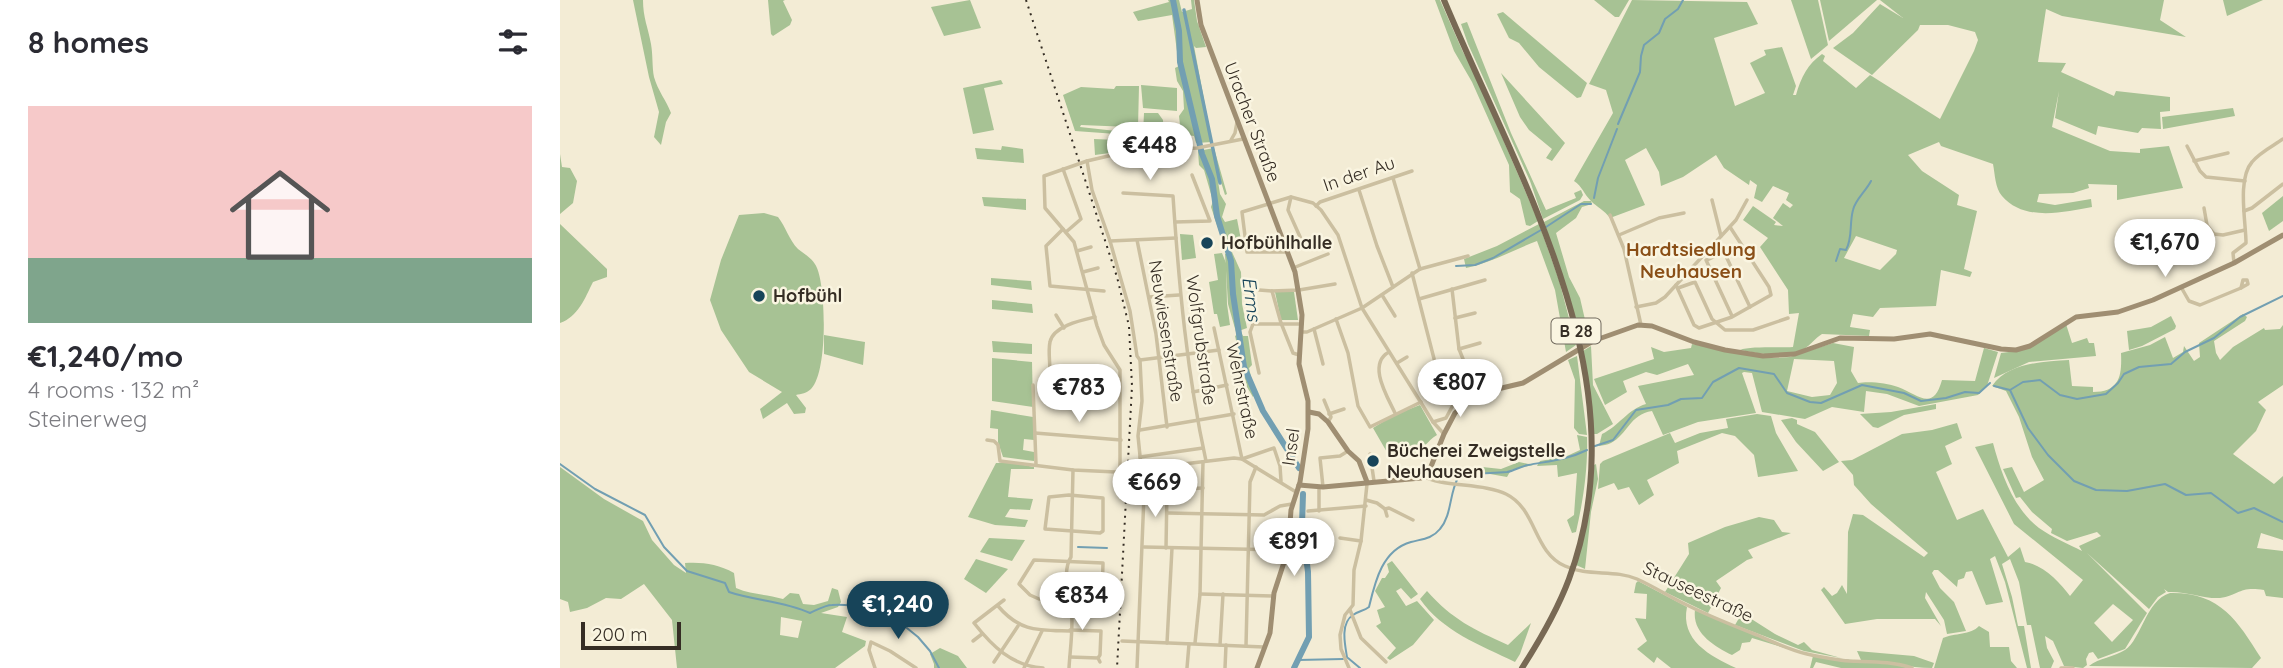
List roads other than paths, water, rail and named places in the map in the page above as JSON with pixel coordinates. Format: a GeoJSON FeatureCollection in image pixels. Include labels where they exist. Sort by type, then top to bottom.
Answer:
{"type":"FeatureCollection","features":[{"type":"Feature","properties":{"kind":"main road","name":"B 28"},"geometry":{"type":"LineString","coordinates":[[1444,0],[1548,239],[1576,331],[1591,425],[1591,479],[1584,528],[1569,580],[1522,668]]}},
{"type":"Feature","properties":{"kind":"street","name":"Uracher Straße"},"geometry":{"type":"LineString","coordinates":[[1197,0],[1201,25],[1299,290],[1302,324],[1298,355],[1309,412]]}},
{"type":"Feature","properties":{"kind":"street"},"geometry":{"type":"LineString","coordinates":[[1230,142],[1237,122]]}},
{"type":"Feature","properties":{"kind":"street"},"geometry":{"type":"LineString","coordinates":[[1120,471],[1120,370],[1103,341],[1072,239],[1045,208],[1043,180],[1046,174],[1126,152],[1197,148],[1243,139]]}},
{"type":"Feature","properties":{"kind":"street"},"geometry":{"type":"LineString","coordinates":[[2234,263],[2233,253],[2246,243],[2245,181],[2252,162],[2283,139]]}},
{"type":"Feature","properties":{"kind":"street"},"geometry":{"type":"LineString","coordinates":[[2187,146],[2202,173],[2208,178],[2245,181]]}},
{"type":"Feature","properties":{"kind":"street"},"geometry":{"type":"LineString","coordinates":[[2194,160],[2228,153]]}},
{"type":"Feature","properties":{"kind":"street"},"geometry":{"type":"LineString","coordinates":[[1087,161],[1093,193],[1130,311],[1137,356],[1140,360],[1138,436],[1144,492],[1137,668]]}},
{"type":"Feature","properties":{"kind":"street"},"geometry":{"type":"LineString","coordinates":[[1063,169],[1081,219],[1046,246],[1049,283],[1052,287],[1104,291]]}},
{"type":"Feature","properties":{"kind":"street","name":"In der Au"},"geometry":{"type":"LineString","coordinates":[[1317,206],[1320,202],[1412,171]]}},
{"type":"Feature","properties":{"kind":"street"},"geometry":{"type":"LineString","coordinates":[[1175,222],[1210,221],[1192,175]]}},
{"type":"Feature","properties":{"kind":"street"},"geometry":{"type":"LineString","coordinates":[[1393,178],[1420,269]]}},
{"type":"Feature","properties":{"kind":"street"},"geometry":{"type":"LineString","coordinates":[[2244,211],[2283,184]]}},
{"type":"Feature","properties":{"kind":"street"},"geometry":{"type":"LineString","coordinates":[[1359,190],[1377,248],[1393,287]]}},
{"type":"Feature","properties":{"kind":"street","name":"Wolfgrubstraße"},"geometry":{"type":"LineString","coordinates":[[1123,193],[1172,195],[1179,295],[1205,462],[1200,594],[1195,643]]}},
{"type":"Feature","properties":{"kind":"street"},"geometry":{"type":"LineString","coordinates":[[1291,197],[1288,210],[1301,239]]}},
{"type":"Feature","properties":{"kind":"street"},"geometry":{"type":"LineString","coordinates":[[1287,252],[1247,251],[1241,213],[1291,197],[1301,198],[1317,206],[1338,235],[1362,308],[1433,422],[1444,434]]}},
{"type":"Feature","properties":{"kind":"street"},"geometry":{"type":"LineString","coordinates":[[1712,200],[1721,236]]}},
{"type":"Feature","properties":{"kind":"street"},"geometry":{"type":"LineString","coordinates":[[1636,307],[1661,301],[1677,287],[1730,227],[1747,200]]}},
{"type":"Feature","properties":{"kind":"street"},"geometry":{"type":"LineString","coordinates":[[2204,208],[2207,225],[2214,234],[2223,235],[2245,230]]}},
{"type":"Feature","properties":{"kind":"street"},"geometry":{"type":"LineString","coordinates":[[1619,235],[1660,218],[1684,213]]}},
{"type":"Feature","properties":{"kind":"street"},"geometry":{"type":"LineString","coordinates":[[1610,215],[1626,256],[1642,325]]}},
{"type":"Feature","properties":{"kind":"street"},"geometry":{"type":"LineString","coordinates":[[1677,287],[1696,327],[1732,317],[1771,295],[1771,290],[1730,227]]}},
{"type":"Feature","properties":{"kind":"street"},"geometry":{"type":"LineString","coordinates":[[2193,261],[2205,256],[2214,234]]}},
{"type":"Feature","properties":{"kind":"street"},"geometry":{"type":"LineString","coordinates":[[1242,459],[1283,483],[1297,488],[1407,480],[1424,476],[1430,469],[1444,434],[1459,408],[1475,396],[1523,383],[1588,344],[1642,325],[1652,326],[1704,345],[1763,356],[1795,354],[1840,338],[1895,339],[1930,334],[2016,350],[2030,346],[2076,317],[2118,313],[2153,300],[2234,263],[2283,235]]}},
{"type":"Feature","properties":{"kind":"street"},"geometry":{"type":"LineString","coordinates":[[1110,241],[1176,238]]}},
{"type":"Feature","properties":{"kind":"street","name":"Neuwiesenstraße"},"geometry":{"type":"LineString","coordinates":[[1137,240],[1159,358],[1167,427]]}},
{"type":"Feature","properties":{"kind":"street"},"geometry":{"type":"LineString","coordinates":[[1077,251],[1091,247]]}},
{"type":"Feature","properties":{"kind":"street"},"geometry":{"type":"LineString","coordinates":[[1707,260],[1724,252],[1750,307]]}},
{"type":"Feature","properties":{"kind":"street"},"geometry":{"type":"LineString","coordinates":[[1293,268],[1328,254]]}},
{"type":"Feature","properties":{"kind":"street"},"geometry":{"type":"LineString","coordinates":[[1301,332],[1362,308],[1420,269],[1468,256]]}},
{"type":"Feature","properties":{"kind":"street"},"geometry":{"type":"LineString","coordinates":[[1701,257],[1707,260],[1732,317]]}},
{"type":"Feature","properties":{"kind":"street"},"geometry":{"type":"LineString","coordinates":[[1082,272],[1098,268]]}},
{"type":"Feature","properties":{"kind":"street"},"geometry":{"type":"LineString","coordinates":[[1412,273],[1440,382],[1453,405]]}},
{"type":"Feature","properties":{"kind":"street"},"geometry":{"type":"LineString","coordinates":[[1419,299],[1485,280]]}},
{"type":"Feature","properties":{"kind":"street"},"geometry":{"type":"LineString","coordinates":[[1677,287],[1695,282],[1714,323],[1725,330],[1747,331],[1788,318]]}},
{"type":"Feature","properties":{"kind":"street"},"geometry":{"type":"LineString","coordinates":[[1259,290],[1299,290],[1335,284]]}},
{"type":"Feature","properties":{"kind":"street"},"geometry":{"type":"LineString","coordinates":[[2181,287],[2189,301],[2200,305],[2241,288]]}},
{"type":"Feature","properties":{"kind":"street"},"geometry":{"type":"LineString","coordinates":[[1452,289],[1460,349],[1475,389]]}},
{"type":"Feature","properties":{"kind":"street"},"geometry":{"type":"LineString","coordinates":[[1272,291],[1280,323],[1293,353],[1298,355]]}},
{"type":"Feature","properties":{"kind":"street"},"geometry":{"type":"LineString","coordinates":[[1149,297],[1179,295]]}},
{"type":"Feature","properties":{"kind":"street"},"geometry":{"type":"LineString","coordinates":[[1382,295],[1395,316]]}},
{"type":"Feature","properties":{"kind":"street"},"geometry":{"type":"LineString","coordinates":[[1455,318],[1475,313]]}},
{"type":"Feature","properties":{"kind":"street"},"geometry":{"type":"LineString","coordinates":[[1056,315],[1063,328]]}},
{"type":"Feature","properties":{"kind":"street"},"geometry":{"type":"LineString","coordinates":[[1052,373],[1052,336],[1063,328],[1095,317]]}},
{"type":"Feature","properties":{"kind":"street"},"geometry":{"type":"LineString","coordinates":[[1336,319],[1348,353],[1358,406],[1370,427],[1421,402]]}},
{"type":"Feature","properties":{"kind":"street"},"geometry":{"type":"LineString","coordinates":[[1259,373],[1251,327],[1256,324],[1302,324]]}},
{"type":"Feature","properties":{"kind":"street","name":"Wehrstraße"},"geometry":{"type":"LineString","coordinates":[[1214,328],[1242,459]]}},
{"type":"Feature","properties":{"kind":"street"},"geometry":{"type":"LineString","coordinates":[[1314,329],[1323,364]]}},
{"type":"Feature","properties":{"kind":"street"},"geometry":{"type":"LineString","coordinates":[[1460,349],[1480,343]]}},
{"type":"Feature","properties":{"kind":"street"},"geometry":{"type":"LineString","coordinates":[[1140,360],[1219,350]]}},
{"type":"Feature","properties":{"kind":"street"},"geometry":{"type":"LineString","coordinates":[[1389,352],[1378,361],[1383,387],[1395,413]]}},
{"type":"Feature","properties":{"kind":"street"},"geometry":{"type":"LineString","coordinates":[[1397,363],[1407,357]]}},
{"type":"Feature","properties":{"kind":"street"},"geometry":{"type":"LineString","coordinates":[[1433,422],[1446,418],[1453,405],[1475,389],[1493,383],[1490,366]]}},
{"type":"Feature","properties":{"kind":"street"},"geometry":{"type":"LineString","coordinates":[[1033,385],[1036,464]]}},
{"type":"Feature","properties":{"kind":"street"},"geometry":{"type":"LineString","coordinates":[[1193,392],[1227,385]]}},
{"type":"Feature","properties":{"kind":"street"},"geometry":{"type":"LineString","coordinates":[[1324,400],[1331,417],[1328,422]]}},
{"type":"Feature","properties":{"kind":"street"},"geometry":{"type":"LineString","coordinates":[[1329,414],[1344,408]]}},
{"type":"Feature","properties":{"kind":"street"},"geometry":{"type":"LineString","coordinates":[[1309,412],[1319,414],[1328,422],[1371,481]]}},
{"type":"Feature","properties":{"kind":"street","name":"Insel"},"geometry":{"type":"LineString","coordinates":[[1258,668],[1270,633],[1273,596],[1289,550],[1292,504],[1309,412]]}},
{"type":"Feature","properties":{"kind":"street"},"geometry":{"type":"LineString","coordinates":[[1140,430],[1234,414]]}},
{"type":"Feature","properties":{"kind":"street"},"geometry":{"type":"LineString","coordinates":[[1035,433],[1121,440]]}},
{"type":"Feature","properties":{"kind":"street"},"geometry":{"type":"LineString","coordinates":[[987,440],[998,445],[1000,461],[1073,470],[1143,470],[1242,459],[1274,448],[1283,483]]}},
{"type":"Feature","properties":{"kind":"street"},"geometry":{"type":"LineString","coordinates":[[1140,457],[1203,448]]}},
{"type":"Feature","properties":{"kind":"street"},"geometry":{"type":"LineString","coordinates":[[1319,511],[1320,458],[1340,456],[1348,451]]}},
{"type":"Feature","properties":{"kind":"street"},"geometry":{"type":"LineString","coordinates":[[1349,668],[1341,649],[1340,635],[1345,615],[1353,605],[1354,570],[1362,541],[1366,500],[1371,481],[1370,454]]}},
{"type":"Feature","properties":{"kind":"street"},"geometry":{"type":"LineString","coordinates":[[1246,646],[1249,515],[1251,480],[1256,467]]}},
{"type":"Feature","properties":{"kind":"street"},"geometry":{"type":"LineString","coordinates":[[1069,668],[1071,605],[1067,594],[1068,561],[1071,556],[1073,470]]}},
{"type":"Feature","properties":{"kind":"street","name":"Stauseestraße"},"geometry":{"type":"LineString","coordinates":[[1424,476],[1433,481],[1498,491],[1517,500],[1526,511],[1544,549],[1555,560],[1578,571],[1619,574],[1636,579],[1694,608],[1804,653],[1847,660],[1893,663],[1912,668]]}},
{"type":"Feature","properties":{"kind":"street"},"geometry":{"type":"LineString","coordinates":[[1144,492],[1203,488]]}},
{"type":"Feature","properties":{"kind":"street"},"geometry":{"type":"LineString","coordinates":[[1166,548],[1167,490]]}},
{"type":"Feature","properties":{"kind":"street"},"geometry":{"type":"LineString","coordinates":[[1073,496],[1103,498],[1103,531],[1045,529],[1049,497],[1073,496]]}},
{"type":"Feature","properties":{"kind":"street"},"geometry":{"type":"LineString","coordinates":[[1366,500],[1385,509],[1387,516]]}},
{"type":"Feature","properties":{"kind":"street"},"geometry":{"type":"LineString","coordinates":[[1167,513],[1264,515],[1280,506],[1292,504]]}},
{"type":"Feature","properties":{"kind":"street"},"geometry":{"type":"LineString","coordinates":[[1308,511],[1366,506]]}},
{"type":"Feature","properties":{"kind":"street"},"geometry":{"type":"LineString","coordinates":[[1385,509],[1389,508],[1413,520]]}},
{"type":"Feature","properties":{"kind":"street"},"geometry":{"type":"LineString","coordinates":[[1340,538],[1362,541]]}},
{"type":"Feature","properties":{"kind":"street"},"geometry":{"type":"LineString","coordinates":[[1143,547],[1289,550]]}},
{"type":"Feature","properties":{"kind":"street"},"geometry":{"type":"LineString","coordinates":[[1167,643],[1172,548]]}},
{"type":"Feature","properties":{"kind":"street"},"geometry":{"type":"LineString","coordinates":[[1034,560],[1103,563],[1101,598],[1069,600],[1039,599],[1018,584],[1034,560]]}},
{"type":"Feature","properties":{"kind":"street"},"geometry":{"type":"LineString","coordinates":[[1200,594],[1273,596]]}},
{"type":"Feature","properties":{"kind":"street"},"geometry":{"type":"LineString","coordinates":[[1220,645],[1223,594]]}},
{"type":"Feature","properties":{"kind":"street"},"geometry":{"type":"LineString","coordinates":[[1004,600],[974,623],[1000,652],[1025,667],[1043,668]]}},
{"type":"Feature","properties":{"kind":"street"},"geometry":{"type":"LineString","coordinates":[[998,606],[1018,625],[1042,631],[1101,631],[1099,660],[1070,657]]}},
{"type":"Feature","properties":{"kind":"street"},"geometry":{"type":"LineString","coordinates":[[1350,611],[1361,638],[1386,662]]}},
{"type":"Feature","properties":{"kind":"street"},"geometry":{"type":"LineString","coordinates":[[995,662],[1018,625]]}},
{"type":"Feature","properties":{"kind":"street"},"geometry":{"type":"LineString","coordinates":[[1025,667],[1042,631]]}},
{"type":"Feature","properties":{"kind":"street"},"geometry":{"type":"LineString","coordinates":[[973,641],[982,634]]}},
{"type":"Feature","properties":{"kind":"street"},"geometry":{"type":"LineString","coordinates":[[875,668],[870,658],[871,642],[916,668]]}},
{"type":"Feature","properties":{"kind":"street"},"geometry":{"type":"LineString","coordinates":[[1122,642],[1266,648]]}},
{"type":"Feature","properties":{"kind":"street"},"geometry":{"type":"LineString","coordinates":[[1187,668],[1189,644]]}},
{"type":"Feature","properties":{"kind":"street"},"geometry":{"type":"LineString","coordinates":[[1225,668],[1226,645]]}},
{"type":"Feature","properties":{"kind":"street"},"geometry":{"type":"LineString","coordinates":[[2061,668],[2073,668]]}},
{"type":"Feature","properties":{"kind":"waterway","name":"Erms"},"geometry":{"type":"LineString","coordinates":[[1173,0],[1179,31],[1180,62],[1202,154],[1212,179],[1217,216],[1231,261],[1244,367],[1263,411],[1299,468]]}},
{"type":"Feature","properties":{"kind":"waterway"},"geometry":{"type":"LineString","coordinates":[[1618,124],[1640,72],[1644,45],[1659,33],[1665,19],[1678,9],[1683,0]]}},
{"type":"Feature","properties":{"kind":"waterway"},"geometry":{"type":"LineString","coordinates":[[1184,10],[1220,183]]}},
{"type":"Feature","properties":{"kind":"waterway"},"geometry":{"type":"LineString","coordinates":[[1594,198],[1598,178],[1617,129]]}},
{"type":"Feature","properties":{"kind":"waterway"},"geometry":{"type":"LineString","coordinates":[[1836,261],[1840,249],[1846,250],[1848,245],[1854,206],[1871,181]]}},
{"type":"Feature","properties":{"kind":"waterway"},"geometry":{"type":"LineString","coordinates":[[1546,227],[1581,204],[1591,204]]}},
{"type":"Feature","properties":{"kind":"waterway"},"geometry":{"type":"LineString","coordinates":[[1456,266],[1475,265],[1493,258],[1541,230]]}},
{"type":"Feature","properties":{"kind":"waterway"},"geometry":{"type":"LineString","coordinates":[[1994,386],[2010,390],[2023,382],[2040,380],[2060,395],[2077,399],[2106,394],[2124,374],[2139,367],[2171,364],[2185,352],[2214,338],[2240,317],[2283,296]]}},
{"type":"Feature","properties":{"kind":"waterway"},"geometry":{"type":"LineString","coordinates":[[1592,447],[1613,440],[1636,410],[1668,405],[1681,399],[1702,398],[1713,382],[1739,368],[1774,374],[1787,393],[1810,402],[1821,403],[1862,385],[1904,393],[1921,401],[1965,392],[1979,393],[1990,383]]}},
{"type":"Feature","properties":{"kind":"waterway"},"geometry":{"type":"LineString","coordinates":[[2010,390],[2028,428],[2048,455],[2074,481],[2096,490],[2127,491],[2165,484],[2186,495],[2211,493],[2238,513],[2254,508],[2283,522]]}},
{"type":"Feature","properties":{"kind":"waterway"},"geometry":{"type":"LineString","coordinates":[[1347,657],[1344,635],[1346,623],[1355,614],[1369,607],[1381,568],[1393,552],[1401,546],[1430,537],[1440,529],[1447,517],[1458,478],[1510,471],[1587,450]]}},
{"type":"Feature","properties":{"kind":"waterway"},"geometry":{"type":"LineString","coordinates":[[560,464],[595,489],[645,515],[664,547],[687,571],[725,583],[729,592],[810,613],[827,606],[840,605],[895,610],[897,620],[918,637],[939,668]]}},
{"type":"Feature","properties":{"kind":"waterway","name":"Erms"},"geometry":{"type":"LineString","coordinates":[[1294,668],[1309,637],[1308,572],[1302,525],[1303,494]]}},
{"type":"Feature","properties":{"kind":"waterway"},"geometry":{"type":"LineString","coordinates":[[1078,547],[1107,548]]}},
{"type":"Feature","properties":{"kind":"waterway"},"geometry":{"type":"LineString","coordinates":[[1348,658],[1360,668]]}},
{"type":"Feature","properties":{"kind":"waterway"},"geometry":{"type":"LineString","coordinates":[[1298,660],[1343,659]]}},
{"type":"Feature","properties":{"kind":"railway"},"geometry":{"type":"LineString","coordinates":[[1026,0],[1117,277],[1129,326],[1132,386],[1117,668]]}},
{"type":"Feature","properties":{"kind":"place","name":"Hofbühlhalle"},"geometry":{"type":"Point","coordinates":[1207,243]}},
{"type":"Feature","properties":{"kind":"place","name":"Hofbühl"},"geometry":{"type":"Point","coordinates":[759,296]}},
{"type":"Feature","properties":{"kind":"place","name":"Bücherei Zweigstelle Neuhausen"},"geometry":{"type":"Point","coordinates":[1373,461]}},
{"type":"Feature","properties":{"kind":"district","name":"Hardtsiedlung Neuhausen"},"geometry":{"type":"Point","coordinates":[1691,260]}}]}
